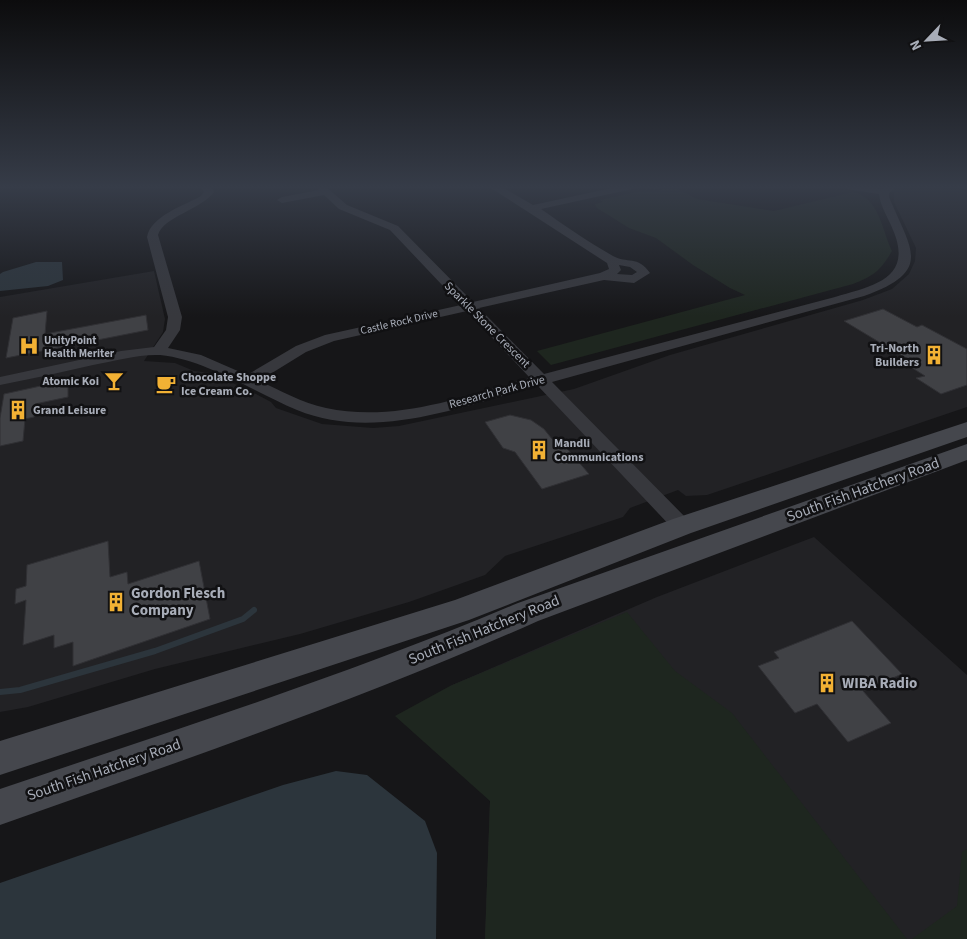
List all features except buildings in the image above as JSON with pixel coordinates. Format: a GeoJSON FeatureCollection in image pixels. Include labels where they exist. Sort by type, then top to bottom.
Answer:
{"type":"FeatureCollection","features":[{"type":"Feature","properties":{"kind":"main road","name":"South Fish Hatchery Road"},"geometry":{"type":"LineString","coordinates":[[0,758],[459,611],[682,526],[967,429]]}},
{"type":"Feature","properties":{"kind":"main road","name":"South Fish Hatchery Road"},"geometry":{"type":"LineString","coordinates":[[0,807],[335,689],[471,637],[528,612],[967,452]]}},
{"type":"Feature","properties":{"kind":"street"},"geometry":{"type":"LineString","coordinates":[[153,230],[152,237],[175,317],[173,330],[159,351]]}},
{"type":"Feature","properties":{"kind":"street","name":"Sparkle Stone Crescent"},"geometry":{"type":"LineString","coordinates":[[396,230],[682,526]]}},
{"type":"Feature","properties":{"kind":"street","name":"Castle Rock Drive"},"geometry":{"type":"LineString","coordinates":[[248,381],[302,349],[330,338],[470,306],[611,269],[560,230]]}},
{"type":"Feature","properties":{"kind":"street","name":"Research Park Drive"},"geometry":{"type":"LineString","coordinates":[[0,381],[121,355],[159,351],[196,358],[304,407],[343,417],[368,419],[422,412],[839,300],[885,283],[900,270],[905,261],[906,252],[900,230]]}},
{"type":"Feature","properties":{"kind":"shaded area"},"geometry":{"type":"Polygon","coordinates":[[[634,230],[884,230],[892,251],[876,272],[853,284],[551,365],[537,351],[745,295],[693,265],[656,238],[634,230]]]}},
{"type":"Feature","properties":{"kind":"shaded area"},"geometry":{"type":"Polygon","coordinates":[[[907,230],[967,230],[967,407],[707,495],[686,496],[678,490],[630,508],[623,517],[505,556],[485,575],[409,602],[300,634],[155,669],[28,707],[0,712],[0,297],[154,271],[165,319],[163,332],[144,361],[175,363],[194,371],[211,373],[271,402],[276,408],[322,424],[373,428],[399,426],[574,389],[670,355],[863,300],[892,289],[909,274],[915,261],[916,248],[907,230]]]}},
{"type":"Feature","properties":{"kind":"shaded area"},"geometry":{"type":"Polygon","coordinates":[[[36,262],[62,262],[63,280],[48,286],[0,291],[0,274],[36,262]]]}},
{"type":"Feature","properties":{"kind":"shaded area"},"geometry":{"type":"Polygon","coordinates":[[[814,537],[967,675],[967,939],[485,939],[490,801],[450,686],[657,597],[814,537]]]}},
{"type":"Feature","properties":{"kind":"shaded area"},"geometry":{"type":"Polygon","coordinates":[[[627,612],[675,671],[732,713],[907,939],[485,939],[490,801],[395,716],[450,686],[627,612]]]}},
{"type":"Feature","properties":{"kind":"shaded area"},"geometry":{"type":"Polygon","coordinates":[[[336,771],[367,775],[425,821],[437,853],[436,939],[0,939],[0,883],[283,785],[336,771]]]}},
{"type":"Feature","properties":{"kind":"shaded area"},"geometry":{"type":"Polygon","coordinates":[[[967,849],[967,939],[912,939],[957,906],[962,852],[967,849]]]}},
{"type":"Feature","properties":{"kind":"waterway"},"geometry":{"type":"LineString","coordinates":[[0,692],[20,690],[155,651],[243,619],[254,610]]}},
{"type":"Feature","properties":{"kind":"place","name":"UnityPoint Health Meriter"},"geometry":{"type":"Point","coordinates":[29,346]}},
{"type":"Feature","properties":{"kind":"place","name":"Tri-North Builders"},"geometry":{"type":"Point","coordinates":[934,355]}},
{"type":"Feature","properties":{"kind":"place","name":"Atomic Koi"},"geometry":{"type":"Point","coordinates":[114,381]}},
{"type":"Feature","properties":{"kind":"place","name":"Chocolate Shoppe Ice Cream Co."},"geometry":{"type":"Point","coordinates":[166,384]}},
{"type":"Feature","properties":{"kind":"place","name":"Grand Leisure"},"geometry":{"type":"Point","coordinates":[18,410]}},
{"type":"Feature","properties":{"kind":"place","name":"Mandli Communications"},"geometry":{"type":"Point","coordinates":[539,450]}},
{"type":"Feature","properties":{"kind":"place","name":"Gordon Flesch Company"},"geometry":{"type":"Point","coordinates":[116,602]}},
{"type":"Feature","properties":{"kind":"place","name":"WIBA Radio"},"geometry":{"type":"Point","coordinates":[827,683]}}]}
